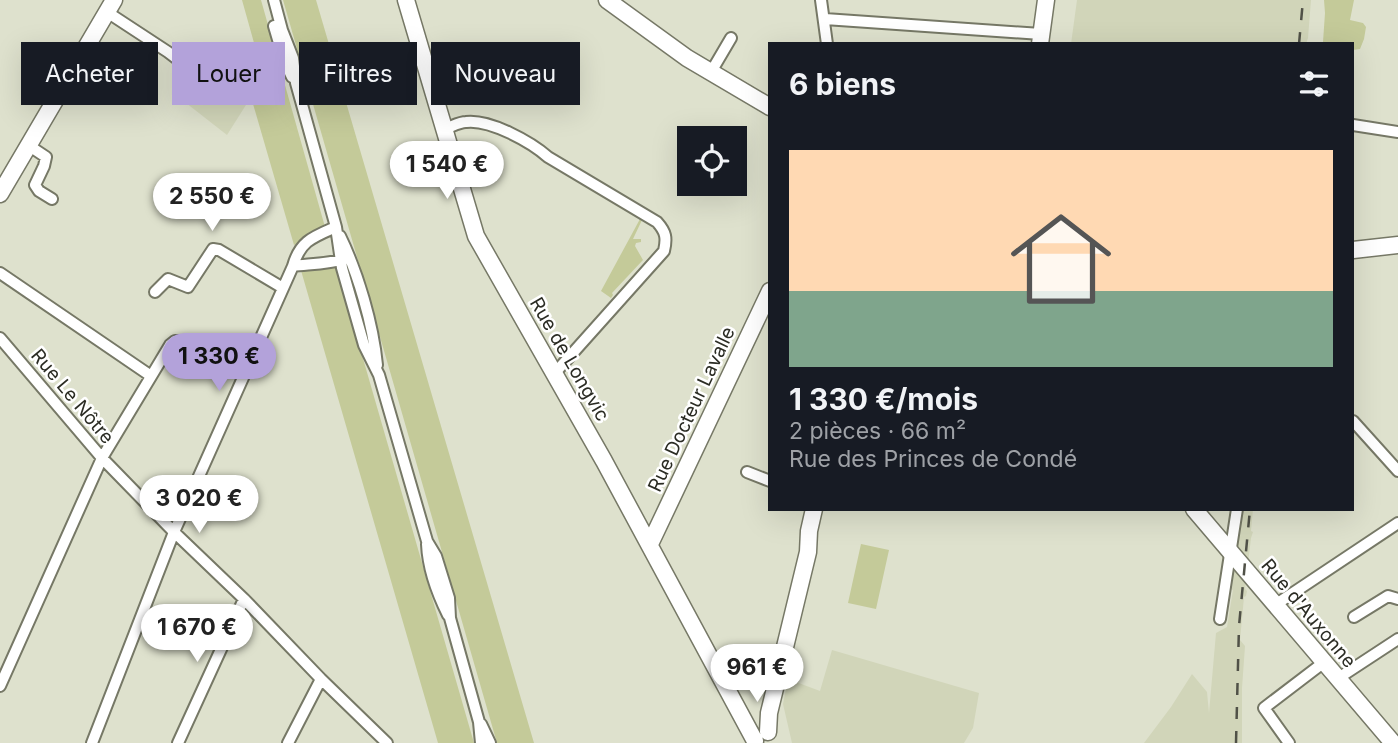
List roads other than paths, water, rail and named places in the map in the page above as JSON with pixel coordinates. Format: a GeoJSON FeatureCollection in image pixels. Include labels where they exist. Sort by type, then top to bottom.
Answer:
{"type":"FeatureCollection","features":[{"type":"Feature","properties":{"kind":"street"},"geometry":{"type":"LineString","coordinates":[[267,0],[284,60],[296,83]]}},
{"type":"Feature","properties":{"kind":"street"},"geometry":{"type":"LineString","coordinates":[[274,0],[293,58],[296,83],[346,259],[365,345],[379,375],[427,541],[432,574],[440,600],[450,618],[479,722],[481,743]]}},
{"type":"Feature","properties":{"kind":"street","name":"Rue de Longvic"},"geometry":{"type":"LineString","coordinates":[[407,0],[476,236],[650,544],[743,720],[747,719],[764,738]]}},
{"type":"Feature","properties":{"kind":"street"},"geometry":{"type":"LineString","coordinates":[[607,0],[687,58],[768,106]]}},
{"type":"Feature","properties":{"kind":"street"},"geometry":{"type":"LineString","coordinates":[[821,0],[827,42]]}},
{"type":"Feature","properties":{"kind":"street"},"geometry":{"type":"LineString","coordinates":[[824,19],[1041,39],[1046,0]]}},
{"type":"Feature","properties":{"kind":"street"},"geometry":{"type":"LineString","coordinates":[[0,194],[110,6],[172,55]]}},
{"type":"Feature","properties":{"kind":"street"},"geometry":{"type":"LineString","coordinates":[[710,72],[731,38]]}},
{"type":"Feature","properties":{"kind":"street"},"geometry":{"type":"LineString","coordinates":[[444,129],[465,121],[485,122],[541,151],[548,158],[657,222],[664,230],[667,239],[664,251],[554,374]]}},
{"type":"Feature","properties":{"kind":"street"},"geometry":{"type":"LineString","coordinates":[[1354,125],[1398,132]]}},
{"type":"Feature","properties":{"kind":"street"},"geometry":{"type":"LineString","coordinates":[[28,145],[46,157],[35,185],[52,199]]}},
{"type":"Feature","properties":{"kind":"street"},"geometry":{"type":"LineString","coordinates":[[92,743],[174,532],[293,267],[297,252],[307,241],[336,227]]}},
{"type":"Feature","properties":{"kind":"street"},"geometry":{"type":"LineString","coordinates":[[1354,250],[1398,245]]}},
{"type":"Feature","properties":{"kind":"street"},"geometry":{"type":"LineString","coordinates":[[155,292],[168,279],[188,287],[213,249],[283,288]]}},
{"type":"Feature","properties":{"kind":"street"},"geometry":{"type":"LineString","coordinates":[[293,267],[346,259]]}},
{"type":"Feature","properties":{"kind":"street"},"geometry":{"type":"LineString","coordinates":[[0,273],[151,376]]}},
{"type":"Feature","properties":{"kind":"street","name":"Rue Docteur Lavalle"},"geometry":{"type":"LineString","coordinates":[[650,544],[768,295]]}},
{"type":"Feature","properties":{"kind":"street","name":"Rue Le Nôtre"},"geometry":{"type":"LineString","coordinates":[[0,338],[102,458],[244,599],[372,738],[387,743]]}},
{"type":"Feature","properties":{"kind":"street"},"geometry":{"type":"LineString","coordinates":[[0,686],[102,458],[170,345],[175,341],[183,342],[245,373]]}},
{"type":"Feature","properties":{"kind":"street"},"geometry":{"type":"LineString","coordinates":[[1354,422],[1398,471]]}},
{"type":"Feature","properties":{"kind":"street"},"geometry":{"type":"LineString","coordinates":[[747,472],[768,480]]}},
{"type":"Feature","properties":{"kind":"street"},"geometry":{"type":"LineString","coordinates":[[764,738],[808,552],[814,511]]}},
{"type":"Feature","properties":{"kind":"street","name":"Rue d'Auxonne"},"geometry":{"type":"LineString","coordinates":[[1196,511],[1393,743]]}},
{"type":"Feature","properties":{"kind":"street"},"geometry":{"type":"LineString","coordinates":[[1220,619],[1237,511]]}},
{"type":"Feature","properties":{"kind":"street"},"geometry":{"type":"LineString","coordinates":[[1275,605],[1398,523]]}},
{"type":"Feature","properties":{"kind":"street"},"geometry":{"type":"LineString","coordinates":[[1354,617],[1388,596],[1398,599]]}},
{"type":"Feature","properties":{"kind":"street"},"geometry":{"type":"LineString","coordinates":[[178,743],[244,599]]}},
{"type":"Feature","properties":{"kind":"street"},"geometry":{"type":"LineString","coordinates":[[1337,679],[1398,639]]}},
{"type":"Feature","properties":{"kind":"street"},"geometry":{"type":"LineString","coordinates":[[1289,743],[1265,708],[1323,663]]}},
{"type":"Feature","properties":{"kind":"street"},"geometry":{"type":"LineString","coordinates":[[288,743],[321,680]]}},
{"type":"Feature","properties":{"kind":"street"},"geometry":{"type":"LineString","coordinates":[[479,722],[490,743]]}},
{"type":"Feature","properties":{"kind":"railway"},"geometry":{"type":"LineString","coordinates":[[1299,42],[1303,0]]}},
{"type":"Feature","properties":{"kind":"railway"},"geometry":{"type":"LineString","coordinates":[[1236,743],[1239,626],[1250,511]]}}]}
